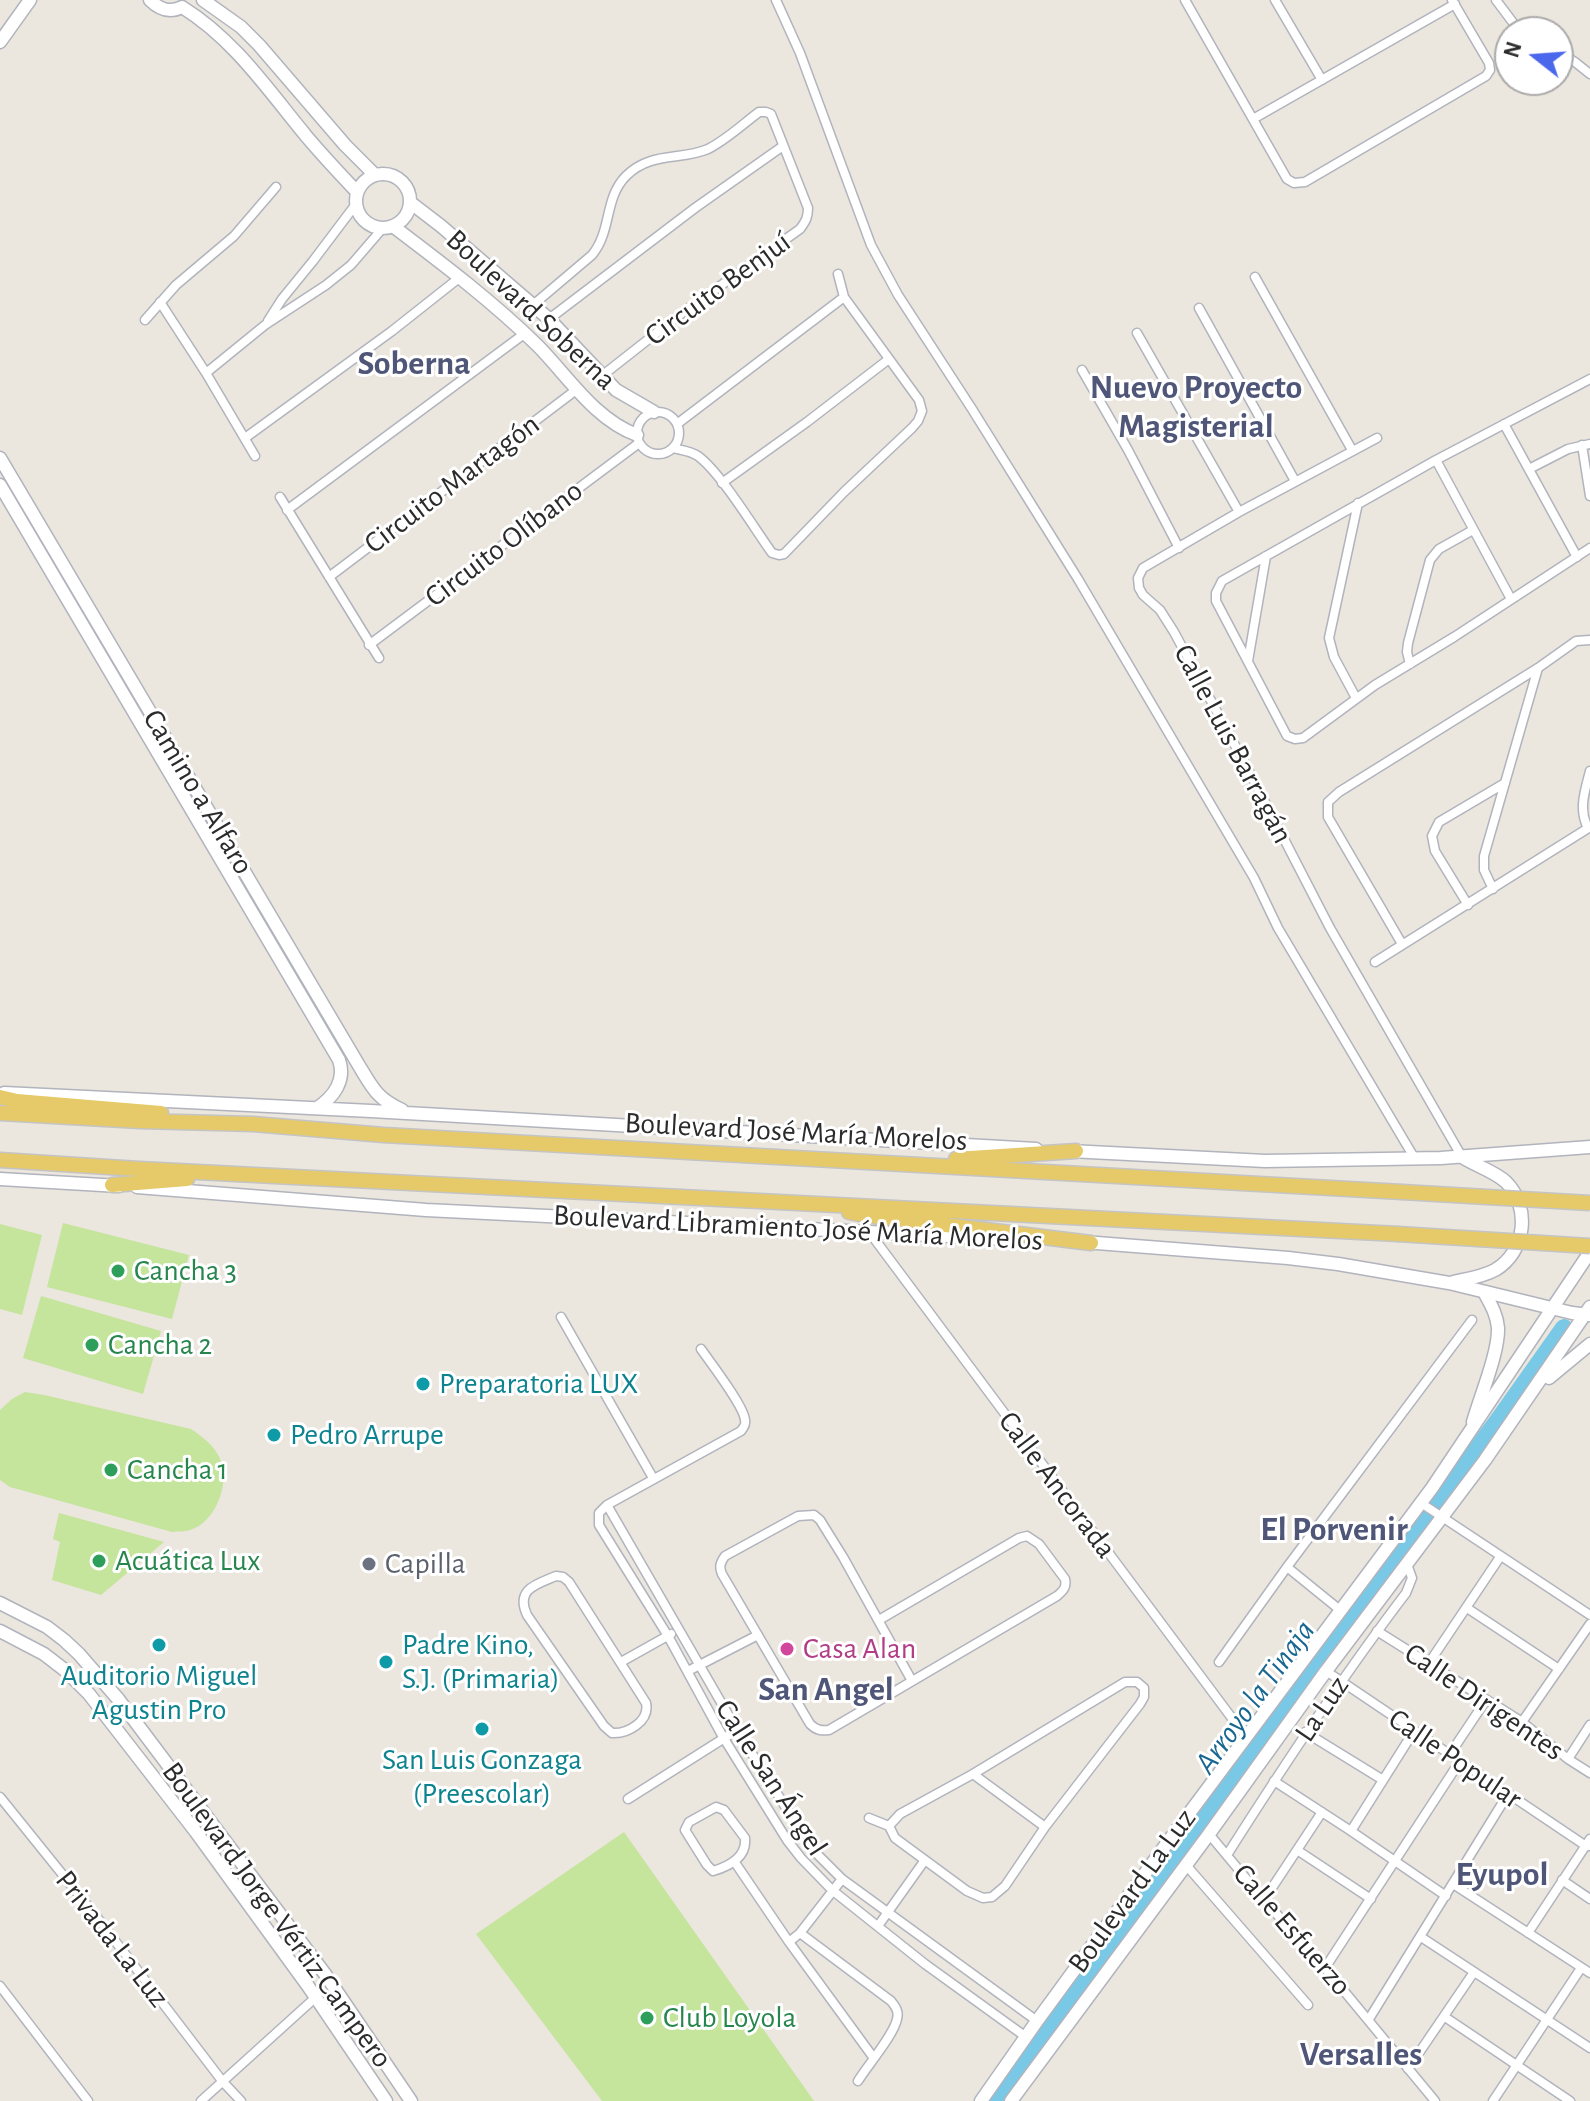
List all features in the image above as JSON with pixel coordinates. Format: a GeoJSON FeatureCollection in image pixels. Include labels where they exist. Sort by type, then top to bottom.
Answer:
{"type":"FeatureCollection","features":[{"type":"Feature","properties":{"kind":"main road"},"geometry":{"type":"LineString","coordinates":[[0,1095],[17,1101],[200,1116],[253,1124]]}},
{"type":"Feature","properties":{"kind":"main road","name":"Boulevard José María Morelos"},"geometry":{"type":"LineString","coordinates":[[0,1113],[253,1124],[384,1135],[1590,1203]]}},
{"type":"Feature","properties":{"kind":"main road"},"geometry":{"type":"LineString","coordinates":[[894,1163],[1076,1151]]}},
{"type":"Feature","properties":{"kind":"main road"},"geometry":{"type":"LineString","coordinates":[[0,1160],[1590,1246]]}},
{"type":"Feature","properties":{"kind":"main road"},"geometry":{"type":"LineString","coordinates":[[112,1185],[241,1174]]}},
{"type":"Feature","properties":{"kind":"main road"},"geometry":{"type":"LineString","coordinates":[[826,1204],[865,1215],[1091,1243]]}},
{"type":"Feature","properties":{"kind":"street"},"geometry":{"type":"LineString","coordinates":[[0,42],[30,0]]}},
{"type":"Feature","properties":{"kind":"street"},"geometry":{"type":"LineString","coordinates":[[150,0],[170,11],[185,4],[246,60],[357,198],[359,214],[364,222],[373,227],[388,228]]}},
{"type":"Feature","properties":{"kind":"street"},"geometry":{"type":"LineString","coordinates":[[203,0],[241,27],[259,45],[345,145],[375,175]]}},
{"type":"Feature","properties":{"kind":"street"},"geometry":{"type":"LineString","coordinates":[[776,0],[800,53],[871,245],[886,276],[1078,579],[1254,878],[1284,939],[1415,1159]]}},
{"type":"Feature","properties":{"kind":"street"},"geometry":{"type":"LineString","coordinates":[[1185,0],[1287,179],[1294,183],[1305,182],[1486,76],[1490,70],[1489,63],[1453,2],[1253,119]]}},
{"type":"Feature","properties":{"kind":"street"},"geometry":{"type":"LineString","coordinates":[[1275,0],[1322,80]]}},
{"type":"Feature","properties":{"kind":"street"},"geometry":{"type":"LineString","coordinates":[[1574,61],[1590,74]]}},
{"type":"Feature","properties":{"kind":"street","name":"Circuito Benjuí"},"geometry":{"type":"LineString","coordinates":[[533,305],[600,246],[613,195],[627,175],[639,166],[667,156],[705,150],[763,111],[774,118],[808,208],[808,215],[800,229],[678,316],[603,375]]}},
{"type":"Feature","properties":{"kind":"street"},"geometry":{"type":"LineString","coordinates":[[539,347],[553,324],[695,208],[783,146]]}},
{"type":"Feature","properties":{"kind":"street"},"geometry":{"type":"LineString","coordinates":[[206,373],[265,325],[326,285],[388,228],[403,221],[411,203],[406,186],[400,179],[393,175],[375,175],[362,184],[357,198],[265,325]]}},
{"type":"Feature","properties":{"kind":"street"},"geometry":{"type":"LineString","coordinates":[[145,320],[176,285],[234,236],[276,187]]}},
{"type":"Feature","properties":{"kind":"street","name":"Boulevard Soberna"},"geometry":{"type":"LineString","coordinates":[[411,203],[533,305],[616,390],[654,412]]}},
{"type":"Feature","properties":{"kind":"street","name":"Boulevard Soberna"},"geometry":{"type":"LineString","coordinates":[[388,228],[459,278],[539,347],[576,390],[638,439]]}},
{"type":"Feature","properties":{"kind":"street"},"geometry":{"type":"LineString","coordinates":[[673,448],[701,458],[772,553],[779,555],[784,554],[918,421],[922,411],[919,400],[844,297],[838,274]]}},
{"type":"Feature","properties":{"kind":"street"},"geometry":{"type":"LineString","coordinates":[[1255,277],[1352,450]]}},
{"type":"Feature","properties":{"kind":"street"},"geometry":{"type":"LineString","coordinates":[[245,438],[459,278]]}},
{"type":"Feature","properties":{"kind":"street"},"geometry":{"type":"LineString","coordinates":[[677,424],[844,297]]}},
{"type":"Feature","properties":{"kind":"street"},"geometry":{"type":"LineString","coordinates":[[160,302],[255,456]]}},
{"type":"Feature","properties":{"kind":"street"},"geometry":{"type":"LineString","coordinates":[[1199,308],[1295,481]]}},
{"type":"Feature","properties":{"kind":"street"},"geometry":{"type":"LineString","coordinates":[[1137,333],[1239,512]]}},
{"type":"Feature","properties":{"kind":"street"},"geometry":{"type":"LineString","coordinates":[[287,510],[524,334]]}},
{"type":"Feature","properties":{"kind":"street"},"geometry":{"type":"LineString","coordinates":[[722,483],[889,359]]}},
{"type":"Feature","properties":{"kind":"street"},"geometry":{"type":"LineString","coordinates":[[1082,370],[1179,548]]}},
{"type":"Feature","properties":{"kind":"street"},"geometry":{"type":"LineString","coordinates":[[1590,379],[1436,460],[1222,581],[1216,601],[1287,736],[1303,738],[1356,698],[1590,548]]}},
{"type":"Feature","properties":{"kind":"street","name":"Circuito Martagón"},"geometry":{"type":"LineString","coordinates":[[329,577],[576,390]]}},
{"type":"Feature","properties":{"kind":"street"},"geometry":{"type":"LineString","coordinates":[[654,412],[667,414],[677,424],[679,436],[673,448],[662,454],[643,448],[638,439],[641,421],[654,412]]}},
{"type":"Feature","properties":{"kind":"street"},"geometry":{"type":"LineString","coordinates":[[1504,424],[1577,557]]}},
{"type":"Feature","properties":{"kind":"street","name":"Calle Luis Barragán"},"geometry":{"type":"LineString","coordinates":[[1377,438],[1149,563],[1138,578],[1139,588],[1160,610],[1174,632],[1330,928],[1462,1157]]}},
{"type":"Feature","properties":{"kind":"street","name":"Circuito Olíbano"},"geometry":{"type":"LineString","coordinates":[[369,645],[638,439]]}},
{"type":"Feature","properties":{"kind":"street"},"geometry":{"type":"LineString","coordinates":[[1529,469],[1568,449],[1586,444],[1590,496]]}},
{"type":"Feature","properties":{"kind":"street","name":"Camino a Alfaro"},"geometry":{"type":"LineString","coordinates":[[0,458],[378,1095],[385,1102],[409,1113]]}},
{"type":"Feature","properties":{"kind":"street"},"geometry":{"type":"LineString","coordinates":[[1436,460],[1511,599]]}},
{"type":"Feature","properties":{"kind":"street","name":"Camino a Alfaro"},"geometry":{"type":"LineString","coordinates":[[0,485],[339,1060],[342,1068],[336,1090],[329,1100],[317,1108]]}},
{"type":"Feature","properties":{"kind":"street"},"geometry":{"type":"LineString","coordinates":[[280,497],[379,658]]}},
{"type":"Feature","properties":{"kind":"street"},"geometry":{"type":"LineString","coordinates":[[1356,698],[1334,657],[1329,638],[1358,503]]}},
{"type":"Feature","properties":{"kind":"street"},"geometry":{"type":"LineString","coordinates":[[1410,664],[1408,643],[1430,560],[1439,549],[1473,530]]}},
{"type":"Feature","properties":{"kind":"street"},"geometry":{"type":"LineString","coordinates":[[1248,661],[1266,556]]}},
{"type":"Feature","properties":{"kind":"street"},"geometry":{"type":"LineString","coordinates":[[1402,944],[1328,817],[1328,802],[1576,641],[1590,640]]}},
{"type":"Feature","properties":{"kind":"street"},"geometry":{"type":"LineString","coordinates":[[108,669],[120,660]]}},
{"type":"Feature","properties":{"kind":"street"},"geometry":{"type":"LineString","coordinates":[[1493,889],[1484,861],[1538,668]]}},
{"type":"Feature","properties":{"kind":"street"},"geometry":{"type":"LineString","coordinates":[[1375,962],[1589,828],[1582,806],[1590,771]]}},
{"type":"Feature","properties":{"kind":"street"},"geometry":{"type":"LineString","coordinates":[[1468,905],[1435,851],[1432,836],[1439,822],[1505,783]]}},
{"type":"Feature","properties":{"kind":"street"},"geometry":{"type":"LineString","coordinates":[[204,832],[217,824]]}},
{"type":"Feature","properties":{"kind":"street"},"geometry":{"type":"LineString","coordinates":[[0,1095],[317,1108],[1265,1161],[1462,1157],[1590,1147]]}},
{"type":"Feature","properties":{"kind":"street"},"geometry":{"type":"LineString","coordinates":[[1449,1283],[1496,1270],[1515,1250],[1522,1231],[1520,1205],[1512,1190],[1498,1176],[1462,1157]]}},
{"type":"Feature","properties":{"kind":"street","name":"Boulevard Libramiento José María Morelos"},"geometry":{"type":"LineString","coordinates":[[0,1179],[426,1210],[1091,1243],[1288,1258],[1449,1283],[1553,1308],[1588,1312]]}},
{"type":"Feature","properties":{"kind":"street","name":"Calle Ancorada"},"geometry":{"type":"LineString","coordinates":[[870,1233],[1246,1737]]}},
{"type":"Feature","properties":{"kind":"street","name":"Boulevard La Luz"},"geometry":{"type":"LineString","coordinates":[[981,2101],[1340,1610],[1424,1505],[1590,1252]]}},
{"type":"Feature","properties":{"kind":"street"},"geometry":{"type":"LineString","coordinates":[[1470,1432],[1496,1347],[1498,1328],[1495,1311],[1484,1292]]}},
{"type":"Feature","properties":{"kind":"street","name":"Boulevard La Luz"},"geometry":{"type":"LineString","coordinates":[[1011,2101],[1534,1391],[1588,1312]]}},
{"type":"Feature","properties":{"kind":"street"},"geometry":{"type":"LineString","coordinates":[[561,1317],[653,1478]]}},
{"type":"Feature","properties":{"kind":"street"},"geometry":{"type":"LineString","coordinates":[[1219,1662],[1472,1320]]}},
{"type":"Feature","properties":{"kind":"street"},"geometry":{"type":"LineString","coordinates":[[1534,1391],[1590,1344]]}},
{"type":"Feature","properties":{"kind":"street"},"geometry":{"type":"LineString","coordinates":[[607,1505],[741,1431],[743,1414],[701,1349]]}},
{"type":"Feature","properties":{"kind":"street","name":"Calle San Ángel"},"geometry":{"type":"LineString","coordinates":[[1026,2037],[925,1964],[832,1890],[801,1858],[723,1737],[668,1636],[599,1525],[599,1513],[607,1505],[737,1730],[801,1833],[827,1866],[1037,2021]]}},
{"type":"Feature","properties":{"kind":"street"},"geometry":{"type":"LineString","coordinates":[[1424,1505],[1590,1615]]}},
{"type":"Feature","properties":{"kind":"street"},"geometry":{"type":"LineString","coordinates":[[879,1620],[1027,1536],[1039,1544],[1065,1579],[1064,1590],[1057,1596],[829,1730],[822,1731],[810,1724],[722,1574],[721,1562],[725,1556],[804,1514],[814,1515],[820,1520],[912,1681]]}},
{"type":"Feature","properties":{"kind":"street"},"geometry":{"type":"LineString","coordinates":[[1429,1663],[1500,1557]]}},
{"type":"Feature","properties":{"kind":"street","name":"La Luz"},"geometry":{"type":"LineString","coordinates":[[1227,1855],[1305,1732],[1410,1587],[1412,1578],[1407,1564]]}},
{"type":"Feature","properties":{"kind":"street"},"geometry":{"type":"LineString","coordinates":[[1287,1567],[1340,1610]]}},
{"type":"Feature","properties":{"kind":"street"},"geometry":{"type":"LineString","coordinates":[[556,1576],[563,1577],[621,1662],[648,1708],[645,1717],[618,1734],[604,1726],[527,1615],[523,1606],[528,1590],[556,1576]]}},
{"type":"Feature","properties":{"kind":"street","name":"Boulevard Jorge Vértiz Campero"},"geometry":{"type":"LineString","coordinates":[[0,1603],[47,1627],[64,1640],[119,1700],[325,1974],[411,2101]]}},
{"type":"Feature","properties":{"kind":"street"},"geometry":{"type":"LineString","coordinates":[[1467,1608],[1559,1669]]}},
{"type":"Feature","properties":{"kind":"street"},"geometry":{"type":"LineString","coordinates":[[1522,1722],[1590,1624]]}},
{"type":"Feature","properties":{"kind":"street"},"geometry":{"type":"LineString","coordinates":[[621,1662],[679,1630]]}},
{"type":"Feature","properties":{"kind":"street","name":"Boulevard Jorge Vértiz Campero"},"geometry":{"type":"LineString","coordinates":[[0,1631],[44,1654],[89,1694],[196,1832],[316,1997],[386,2101]]}},
{"type":"Feature","properties":{"kind":"street","name":"Calle Dirigentes"},"geometry":{"type":"LineString","coordinates":[[1377,1631],[1522,1722],[1590,1773]]}},
{"type":"Feature","properties":{"kind":"street"},"geometry":{"type":"LineString","coordinates":[[688,1671],[758,1635]]}},
{"type":"Feature","properties":{"kind":"street","name":"Calle Popular"},"geometry":{"type":"LineString","coordinates":[[1326,1671],[1508,1794],[1589,1843],[1528,1933]]}},
{"type":"Feature","properties":{"kind":"street"},"geometry":{"type":"LineString","coordinates":[[869,1818],[889,1826],[895,1838],[967,1891],[983,1898],[992,1897],[1005,1886],[1045,1827],[1140,1704],[1145,1692],[1141,1684],[1125,1682],[973,1774],[900,1814],[889,1826]]}},
{"type":"Feature","properties":{"kind":"street"},"geometry":{"type":"LineString","coordinates":[[1450,1754],[1486,1700]]}},
{"type":"Feature","properties":{"kind":"street"},"geometry":{"type":"LineString","coordinates":[[1568,1759],[1590,1725]]}},
{"type":"Feature","properties":{"kind":"street"},"geometry":{"type":"LineString","coordinates":[[628,1799],[737,1730]]}},
{"type":"Feature","properties":{"kind":"street"},"geometry":{"type":"LineString","coordinates":[[1351,1831],[1414,1731]]}},
{"type":"Feature","properties":{"kind":"street"},"geometry":{"type":"LineString","coordinates":[[1305,1732],[1383,1780]]}},
{"type":"Feature","properties":{"kind":"street"},"geometry":{"type":"LineString","coordinates":[[1325,1968],[1460,1761]]}},
{"type":"Feature","properties":{"kind":"street"},"geometry":{"type":"LineString","coordinates":[[973,1774],[1045,1827]]}},
{"type":"Feature","properties":{"kind":"street"},"geometry":{"type":"LineString","coordinates":[[1274,1781],[1446,1896]]}},
{"type":"Feature","properties":{"kind":"street"},"geometry":{"type":"LineString","coordinates":[[1369,2019],[1508,1794]]}},
{"type":"Feature","properties":{"kind":"street","name":"Privada La Luz"},"geometry":{"type":"LineString","coordinates":[[0,1797],[241,2101]]}},
{"type":"Feature","properties":{"kind":"street"},"geometry":{"type":"LineString","coordinates":[[720,1807],[745,1838],[745,1850],[734,1861],[718,1870],[710,1869],[687,1835],[685,1826],[712,1808],[720,1807]]}},
{"type":"Feature","properties":{"kind":"street"},"geometry":{"type":"LineString","coordinates":[[1264,1900],[1322,1812]]}},
{"type":"Feature","properties":{"kind":"street","name":"Calle Esfuerzo"},"geometry":{"type":"LineString","coordinates":[[1209,1834],[1369,2019],[1435,2101]]}},
{"type":"Feature","properties":{"kind":"street"},"geometry":{"type":"LineString","coordinates":[[1297,1850],[1371,1899]]}},
{"type":"Feature","properties":{"kind":"street"},"geometry":{"type":"LineString","coordinates":[[878,1926],[925,1860]]}},
{"type":"Feature","properties":{"kind":"street"},"geometry":{"type":"LineString","coordinates":[[734,1861],[873,2057]]}},
{"type":"Feature","properties":{"kind":"street"},"geometry":{"type":"LineString","coordinates":[[1186,1865],[1308,2005]]}},
{"type":"Feature","properties":{"kind":"street"},"geometry":{"type":"LineString","coordinates":[[789,1942],[800,1933],[842,1879]]}},
{"type":"Feature","properties":{"kind":"street"},"geometry":{"type":"LineString","coordinates":[[1562,1880],[1590,1899]]}},
{"type":"Feature","properties":{"kind":"street"},"geometry":{"type":"LineString","coordinates":[[1453,1884],[1586,1970],[1547,2020],[1493,2101]]}},
{"type":"Feature","properties":{"kind":"street"},"geometry":{"type":"LineString","coordinates":[[800,1933],[897,2008],[894,2028],[858,2081]]}},
{"type":"Feature","properties":{"kind":"street"},"geometry":{"type":"LineString","coordinates":[[1421,1937],[1590,2048]]}},
{"type":"Feature","properties":{"kind":"street"},"geometry":{"type":"LineString","coordinates":[[1408,2069],[1474,1972]]}},
{"type":"Feature","properties":{"kind":"street"},"geometry":{"type":"LineString","coordinates":[[0,1986],[88,2101]]}},
{"type":"Feature","properties":{"kind":"street"},"geometry":{"type":"LineString","coordinates":[[201,2101],[316,1997]]}},
{"type":"Feature","properties":{"kind":"street"},"geometry":{"type":"LineString","coordinates":[[1445,2017],[1567,2100]]}},
{"type":"Feature","properties":{"kind":"green space","name":"Cancha 3"},"geometry":{"type":"Polygon","coordinates":[[[63,1223],[189,1255],[172,1319],[47,1287],[63,1223]]]}},
{"type":"Feature","properties":{"kind":"green space"},"geometry":{"type":"Polygon","coordinates":[[[0,1224],[42,1235],[22,1315],[0,1309],[0,1224]]]}},
{"type":"Feature","properties":{"kind":"green space","name":"Cancha 2"},"geometry":{"type":"Polygon","coordinates":[[[41,1296],[161,1331],[143,1394],[23,1358],[41,1296]]]}},
{"type":"Feature","properties":{"kind":"green space","name":"Cancha 1"},"geometry":{"type":"Polygon","coordinates":[[[25,1392],[191,1429],[212,1447],[219,1456],[223,1470],[222,1491],[207,1520],[188,1531],[172,1532],[10,1487],[0,1480],[0,1410],[25,1392]]]}},
{"type":"Feature","properties":{"kind":"green space","name":"Acuática Lux"},"geometry":{"type":"Polygon","coordinates":[[[59,1513],[164,1542],[101,1595],[52,1580],[60,1542],[53,1539],[59,1513]]]}},
{"type":"Feature","properties":{"kind":"green space","name":"Club Loyola"},"geometry":{"type":"Polygon","coordinates":[[[624,1832],[814,2101],[602,2101],[476,1934],[624,1832]]]}},
{"type":"Feature","properties":{"kind":"waterway","name":"Arroyo la Tinaja"},"geometry":{"type":"LineString","coordinates":[[994,2101],[1564,1328]]}},
{"type":"Feature","properties":{"kind":"place","name":"Cancha 3"},"geometry":{"type":"Point","coordinates":[118,1271]}},
{"type":"Feature","properties":{"kind":"place","name":"Cancha 2"},"geometry":{"type":"Point","coordinates":[92,1345]}},
{"type":"Feature","properties":{"kind":"place","name":"Preparatoria LUX"},"geometry":{"type":"Point","coordinates":[423,1384]}},
{"type":"Feature","properties":{"kind":"place","name":"Pedro Arrupe"},"geometry":{"type":"Point","coordinates":[274,1435]}},
{"type":"Feature","properties":{"kind":"place","name":"Cancha 1"},"geometry":{"type":"Point","coordinates":[111,1470]}},
{"type":"Feature","properties":{"kind":"place","name":"Acuática Lux"},"geometry":{"type":"Point","coordinates":[99,1561]}},
{"type":"Feature","properties":{"kind":"place","name":"Capilla"},"geometry":{"type":"Point","coordinates":[369,1564]}},
{"type":"Feature","properties":{"kind":"place","name":"Auditorio Miguel Agustin Pro"},"geometry":{"type":"Point","coordinates":[159,1645]}},
{"type":"Feature","properties":{"kind":"place","name":"Casa Alan"},"geometry":{"type":"Point","coordinates":[787,1649]}},
{"type":"Feature","properties":{"kind":"place","name":"Padre Kino, S.J. (Primaria)"},"geometry":{"type":"Point","coordinates":[386,1662]}},
{"type":"Feature","properties":{"kind":"place","name":"San Luis Gonzaga (Preescolar)"},"geometry":{"type":"Point","coordinates":[482,1729]}},
{"type":"Feature","properties":{"kind":"place","name":"Club Loyola"},"geometry":{"type":"Point","coordinates":[647,2018]}},
{"type":"Feature","properties":{"kind":"district","name":"Soberna"},"geometry":{"type":"Point","coordinates":[414,364]}},
{"type":"Feature","properties":{"kind":"district","name":"Nuevo Proyecto Magisterial"},"geometry":{"type":"Point","coordinates":[1196,408]}},
{"type":"Feature","properties":{"kind":"district","name":"El Porvenir"},"geometry":{"type":"Point","coordinates":[1334,1530]}},
{"type":"Feature","properties":{"kind":"district","name":"San Angel"},"geometry":{"type":"Point","coordinates":[826,1690]}},
{"type":"Feature","properties":{"kind":"district","name":"Eyupol"},"geometry":{"type":"Point","coordinates":[1502,1875]}},
{"type":"Feature","properties":{"kind":"district","name":"Versalles"},"geometry":{"type":"Point","coordinates":[1361,2055]}}]}
